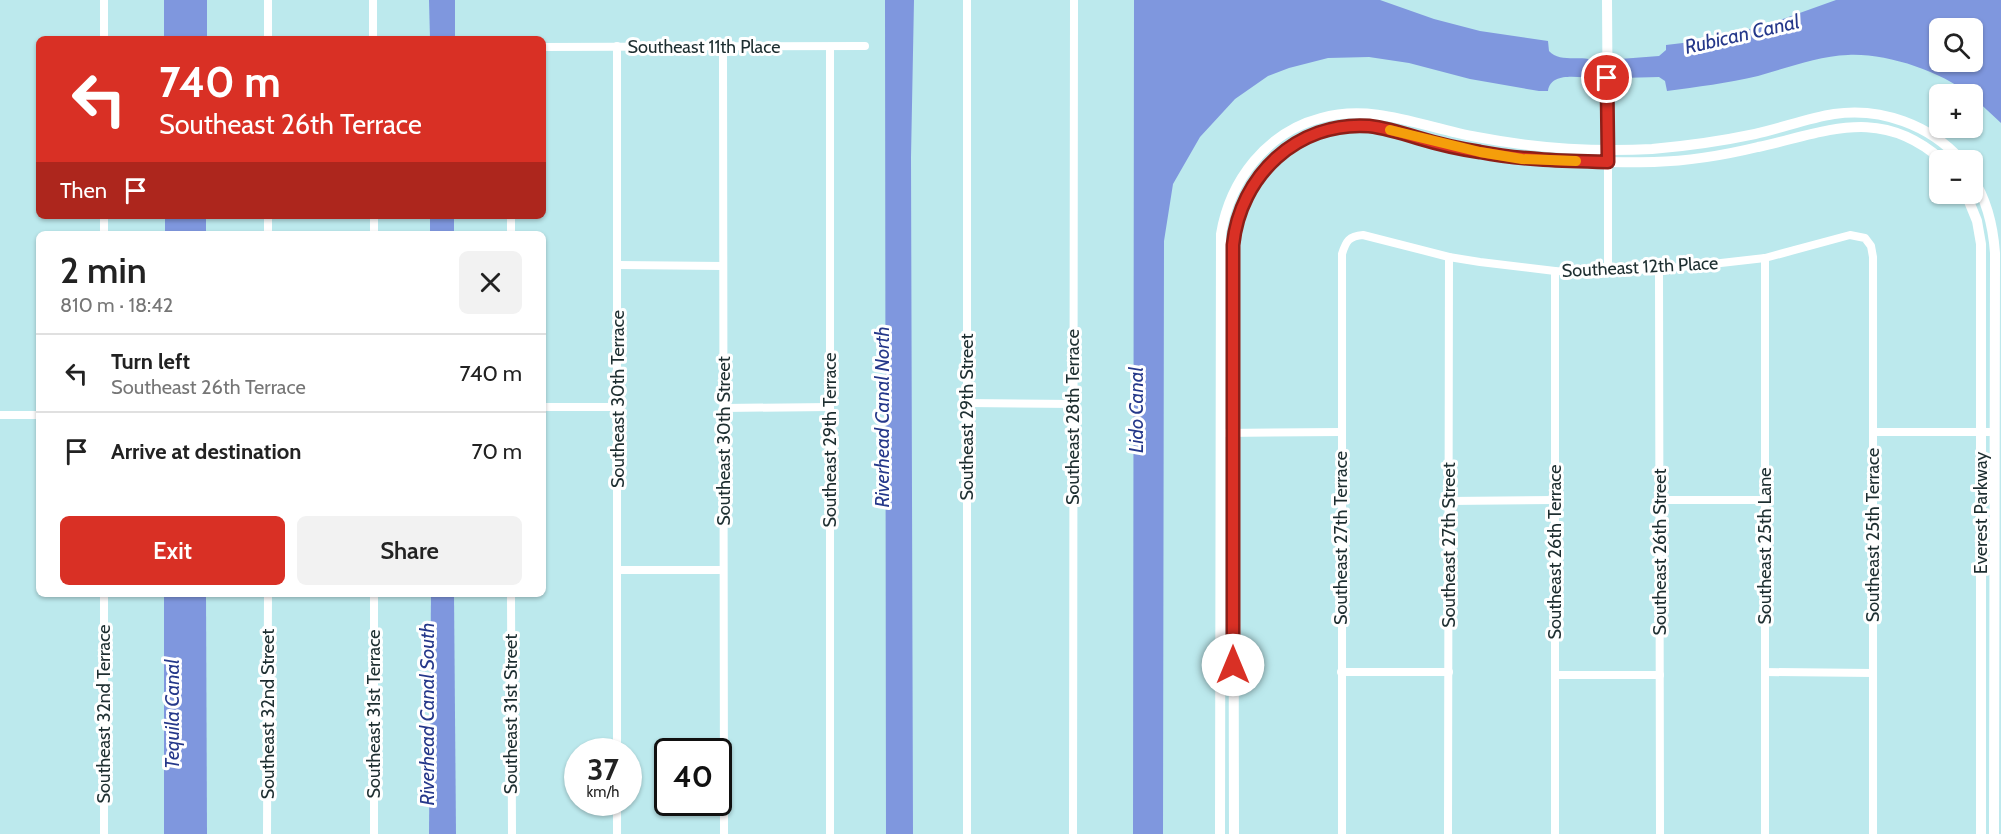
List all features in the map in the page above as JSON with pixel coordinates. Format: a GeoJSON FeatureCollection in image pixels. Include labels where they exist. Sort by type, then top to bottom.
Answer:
{"type":"FeatureCollection","features":[{"type":"Feature","properties":{"kind":"street"},"geometry":{"type":"LineString","coordinates":[[104,0],[104,36]]}},
{"type":"Feature","properties":{"kind":"street"},"geometry":{"type":"LineString","coordinates":[[268,0],[268,36]]}},
{"type":"Feature","properties":{"kind":"street"},"geometry":{"type":"LineString","coordinates":[[373,0],[373,36]]}},
{"type":"Feature","properties":{"kind":"street","name":"Southeast 29th Street"},"geometry":{"type":"LineString","coordinates":[[967,0],[967,834]]}},
{"type":"Feature","properties":{"kind":"street","name":"Southeast 28th Terrace"},"geometry":{"type":"LineString","coordinates":[[1073,834],[1074,0]]}},
{"type":"Feature","properties":{"kind":"street"},"geometry":{"type":"LineString","coordinates":[[1607,0],[1608,271]]}},
{"type":"Feature","properties":{"kind":"street","name":"Southeast 30th Terrace"},"geometry":{"type":"LineString","coordinates":[[617,46],[617,738]]}},
{"type":"Feature","properties":{"kind":"street","name":"Southeast 11th Place"},"geometry":{"type":"LineString","coordinates":[[546,47],[865,46]]}},
{"type":"Feature","properties":{"kind":"street","name":"Southeast 30th Street"},"geometry":{"type":"LineString","coordinates":[[723,47],[724,834]]}},
{"type":"Feature","properties":{"kind":"street","name":"Southeast 29th Terrace"},"geometry":{"type":"LineString","coordinates":[[830,47],[830,834]]}},
{"type":"Feature","properties":{"kind":"street"},"geometry":{"type":"LineString","coordinates":[[1220,834],[1220,245],[1222,224],[1236,186],[1253,162],[1275,141],[1309,122],[1349,112],[1376,114],[1504,142],[1556,148],[1608,150],[1694,144],[1756,134],[1846,113],[1868,113],[1911,124],[1931,134],[1950,150]]}},
{"type":"Feature","properties":{"kind":"street"},"geometry":{"type":"LineString","coordinates":[[1807,121],[1810,134]]}},
{"type":"Feature","properties":{"kind":"street"},"geometry":{"type":"LineString","coordinates":[[1234,834],[1233,245],[1240,213],[1248,192],[1273,160],[1288,147],[1323,131],[1368,126],[1480,152],[1522,159],[1658,162],[1742,151],[1852,126],[1884,129],[1914,141],[1929,151]]}},
{"type":"Feature","properties":{"kind":"street","name":"Everest Parkway"},"geometry":{"type":"LineString","coordinates":[[1983,197],[1994,236],[1994,834]]}},
{"type":"Feature","properties":{"kind":"street","name":"Everest Parkway"},"geometry":{"type":"LineString","coordinates":[[1970,204],[1977,221],[1981,244],[1981,834]]}},
{"type":"Feature","properties":{"kind":"street","name":"Southeast 12th Place"},"geometry":{"type":"LineString","coordinates":[[1346,242],[1354,236],[1363,235],[1449,257],[1555,271],[1608,271],[1659,269],[1764,258],[1850,236],[1865,238]]}},
{"type":"Feature","properties":{"kind":"street","name":"Southeast 25th Terrace"},"geometry":{"type":"LineString","coordinates":[[1865,238],[1871,246],[1873,257],[1873,834]]}},
{"type":"Feature","properties":{"kind":"street","name":"Southeast 27th Terrace"},"geometry":{"type":"LineString","coordinates":[[1342,834],[1342,254],[1346,242]]}},
{"type":"Feature","properties":{"kind":"street"},"geometry":{"type":"LineString","coordinates":[[1220,245],[1233,245]]}},
{"type":"Feature","properties":{"kind":"street","name":"Southeast 27th Street"},"geometry":{"type":"LineString","coordinates":[[1448,834],[1449,257]]}},
{"type":"Feature","properties":{"kind":"street","name":"Southeast 25th Lane"},"geometry":{"type":"LineString","coordinates":[[1764,258],[1765,834]]}},
{"type":"Feature","properties":{"kind":"street"},"geometry":{"type":"LineString","coordinates":[[618,265],[723,266]]}},
{"type":"Feature","properties":{"kind":"street","name":"Southeast 26th Street"},"geometry":{"type":"LineString","coordinates":[[1659,269],[1660,834]]}},
{"type":"Feature","properties":{"kind":"street","name":"Southeast 26th Terrace"},"geometry":{"type":"LineString","coordinates":[[1555,271],[1555,834]]}},
{"type":"Feature","properties":{"kind":"street"},"geometry":{"type":"LineString","coordinates":[[967,404],[1074,404]]}},
{"type":"Feature","properties":{"kind":"street"},"geometry":{"type":"LineString","coordinates":[[546,407],[618,407]]}},
{"type":"Feature","properties":{"kind":"street"},"geometry":{"type":"LineString","coordinates":[[724,408],[830,407]]}},
{"type":"Feature","properties":{"kind":"street"},"geometry":{"type":"LineString","coordinates":[[0,415],[36,415]]}},
{"type":"Feature","properties":{"kind":"street"},"geometry":{"type":"LineString","coordinates":[[1221,433],[1341,432]]}},
{"type":"Feature","properties":{"kind":"street"},"geometry":{"type":"LineString","coordinates":[[1873,432],[1995,432]]}},
{"type":"Feature","properties":{"kind":"street"},"geometry":{"type":"LineString","coordinates":[[1449,501],[1555,500]]}},
{"type":"Feature","properties":{"kind":"street"},"geometry":{"type":"LineString","coordinates":[[1660,500],[1765,500]]}},
{"type":"Feature","properties":{"kind":"street"},"geometry":{"type":"LineString","coordinates":[[618,570],[723,570]]}},
{"type":"Feature","properties":{"kind":"street","name":"Southeast 32nd Terrace"},"geometry":{"type":"LineString","coordinates":[[104,597],[104,834]]}},
{"type":"Feature","properties":{"kind":"street","name":"Southeast 32nd Street"},"geometry":{"type":"LineString","coordinates":[[267,834],[268,597]]}},
{"type":"Feature","properties":{"kind":"street","name":"Southeast 31st Terrace"},"geometry":{"type":"LineString","coordinates":[[374,597],[374,834]]}},
{"type":"Feature","properties":{"kind":"street","name":"Southeast 31st Street"},"geometry":{"type":"LineString","coordinates":[[511,597],[512,834]]}},
{"type":"Feature","properties":{"kind":"street"},"geometry":{"type":"LineString","coordinates":[[1341,672],[1449,672]]}},
{"type":"Feature","properties":{"kind":"street"},"geometry":{"type":"LineString","coordinates":[[1765,672],[1872,673]]}},
{"type":"Feature","properties":{"kind":"street"},"geometry":{"type":"LineString","coordinates":[[1555,675],[1660,675]]}},
{"type":"Feature","properties":{"kind":"street"},"geometry":{"type":"LineString","coordinates":[[1981,762],[1994,762]]}},
{"type":"Feature","properties":{"kind":"street"},"geometry":{"type":"LineString","coordinates":[[617,816],[617,834]]}},
{"type":"Feature","properties":{"kind":"water"},"geometry":{"type":"Polygon","coordinates":[[[164,0],[207,0],[207,36],[164,36],[164,0]]]}},
{"type":"Feature","properties":{"kind":"water"},"geometry":{"type":"Polygon","coordinates":[[[429,0],[455,0],[455,36],[430,36],[429,0]]]}},
{"type":"Feature","properties":{"kind":"water"},"geometry":{"type":"Polygon","coordinates":[[[885,0],[914,0],[911,157],[913,834],[886,834],[885,0]]]}},
{"type":"Feature","properties":{"kind":"water"},"geometry":{"type":"Polygon","coordinates":[[[1134,0],[1380,0],[1434,19],[1480,31],[1548,41],[1549,51],[1560,57],[1587,59],[1599,64],[1614,64],[1620,59],[1659,56],[1666,50],[1666,45],[1691,42],[1763,26],[1836,0],[2001,0],[2001,123],[1983,106],[1983,84],[1954,84],[1930,72],[1983,72],[1983,18],[1929,18],[1929,71],[1895,60],[1848,55],[1803,63],[1758,76],[1667,91],[1665,81],[1659,77],[1620,78],[1614,74],[1599,74],[1594,78],[1560,78],[1550,85],[1548,91],[1539,91],[1470,79],[1409,63],[1369,57],[1328,58],[1268,76],[1235,99],[1200,137],[1173,184],[1164,241],[1163,834],[1133,834],[1134,0]]]}},
{"type":"Feature","properties":{"kind":"water"},"geometry":{"type":"Polygon","coordinates":[[[165,219],[206,219],[206,231],[165,231],[165,219]]]}},
{"type":"Feature","properties":{"kind":"water"},"geometry":{"type":"Polygon","coordinates":[[[430,219],[454,219],[454,231],[430,231],[430,219]]]}},
{"type":"Feature","properties":{"kind":"water","name":"Tequila Canal"},"geometry":{"type":"Polygon","coordinates":[[[164,597],[206,597],[207,834],[164,834],[164,597]]]}},
{"type":"Feature","properties":{"kind":"water"},"geometry":{"type":"Polygon","coordinates":[[[431,597],[454,597],[456,834],[429,834],[431,597]]]}},
{"type":"Feature","properties":{"kind":"slow traffic"},"geometry":{"type":"LineString","coordinates":[[1390,130],[1480,152],[1522,159],[1576,161]]}},
{"type":"Feature","properties":{"kind":"route"},"geometry":{"type":"LineString","coordinates":[[1233,665],[1233,245],[1236,224],[1248,192],[1273,160],[1296,142],[1323,131],[1357,126],[1392,130],[1446,145],[1522,159],[1608,162],[1607,78]]}},
{"type":"Feature","properties":{"kind":"water label","name":"Rubican Canal"},"geometry":{"type":"Point","coordinates":[1742,34]}},
{"type":"Feature","properties":{"kind":"water label","name":"Lido Canal"},"geometry":{"type":"Point","coordinates":[1136,410]}},
{"type":"Feature","properties":{"kind":"water label","name":"Riverhead Canal North"},"geometry":{"type":"Point","coordinates":[882,417]}},
{"type":"Feature","properties":{"kind":"water label","name":"Riverhead Canal South"},"geometry":{"type":"Point","coordinates":[427,714]}}]}
